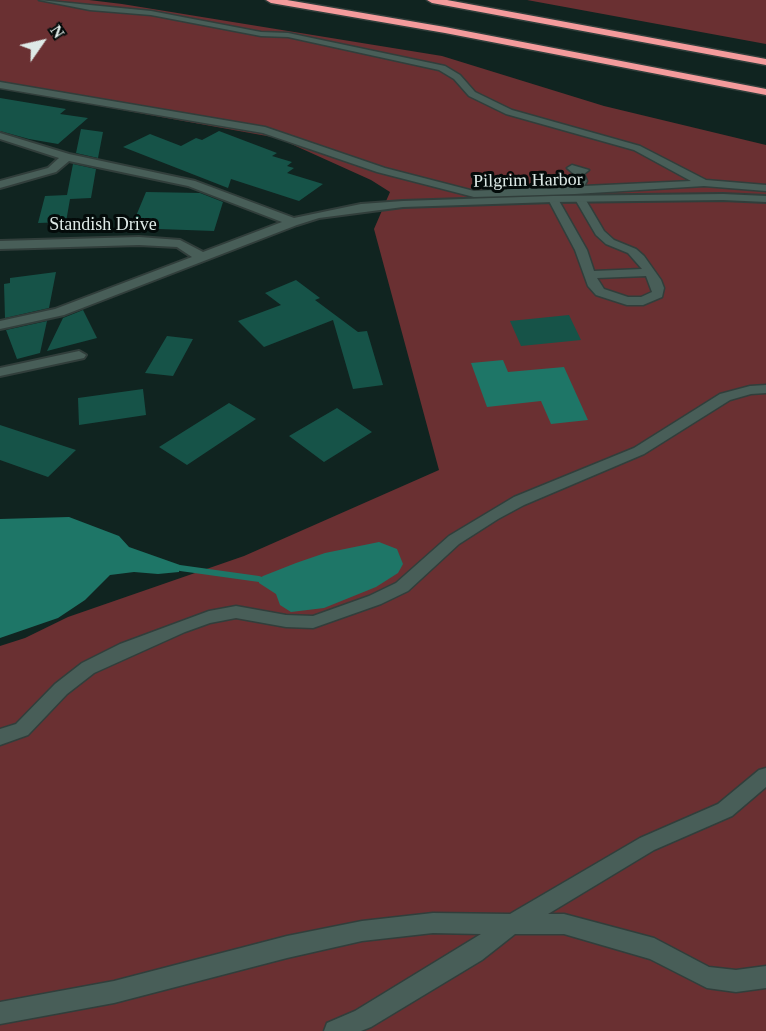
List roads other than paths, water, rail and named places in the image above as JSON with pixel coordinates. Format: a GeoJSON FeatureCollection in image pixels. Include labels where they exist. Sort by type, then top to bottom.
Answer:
{"type":"FeatureCollection","features":[{"type":"Feature","properties":{"kind":"highway"},"geometry":{"type":"LineString","coordinates":[[271,0],[445,30],[766,92]]}},
{"type":"Feature","properties":{"kind":"highway"},"geometry":{"type":"LineString","coordinates":[[432,0],[766,62]]}},
{"type":"Feature","properties":{"kind":"street"},"geometry":{"type":"LineString","coordinates":[[0,136],[67,158],[192,183],[293,222]]}},
{"type":"Feature","properties":{"kind":"street"},"geometry":{"type":"LineString","coordinates":[[0,185],[52,170],[67,158]]}},
{"type":"Feature","properties":{"kind":"street","name":"Pilgrim Harbor"},"geometry":{"type":"LineString","coordinates":[[0,325],[59,312],[293,222],[318,215],[403,204],[554,199],[577,195],[766,199]]}},
{"type":"Feature","properties":{"kind":"street","name":"Standish Drive"},"geometry":{"type":"LineString","coordinates":[[0,245],[70,241],[149,242],[180,244],[203,258]]}},
{"type":"Feature","properties":{"kind":"street"},"geometry":{"type":"LineString","coordinates":[[0,372],[79,355]]}},
{"type":"Feature","properties":{"kind":"lane"},"geometry":{"type":"LineString","coordinates":[[43,0],[90,8],[151,13],[261,34],[288,35],[442,68],[457,77],[472,94],[493,105],[509,112],[638,148],[704,183]]}},
{"type":"Feature","properties":{"kind":"lane"},"geometry":{"type":"LineString","coordinates":[[0,85],[265,130],[381,170],[474,194],[577,195],[704,183],[766,188]]}},
{"type":"Feature","properties":{"kind":"lane"},"geometry":{"type":"LineString","coordinates":[[577,195],[582,181],[579,173]]}},
{"type":"Feature","properties":{"kind":"lane"},"geometry":{"type":"LineString","coordinates":[[554,199],[581,250],[594,286],[604,296],[627,301],[643,301],[658,294],[658,288],[640,258],[632,251],[610,242],[600,233],[577,195]]}},
{"type":"Feature","properties":{"kind":"lane"},"geometry":{"type":"LineString","coordinates":[[589,275],[648,272]]}},
{"type":"Feature","properties":{"kind":"lane"},"geometry":{"type":"LineString","coordinates":[[0,737],[22,730],[61,689],[88,668],[179,627],[209,617],[236,612],[286,621],[312,622],[375,600],[402,587],[454,540],[502,510],[639,451],[725,397],[750,390],[766,389]]}},
{"type":"Feature","properties":{"kind":"lane"},"geometry":{"type":"LineString","coordinates":[[335,1031],[363,1019],[474,952],[512,924],[647,844],[725,810],[766,776]]}},
{"type":"Feature","properties":{"kind":"lane"},"geometry":{"type":"LineString","coordinates":[[0,1013],[114,992],[287,947],[362,931],[433,923],[564,924],[654,949],[707,977],[736,981],[766,977]]}},
{"type":"Feature","properties":{"kind":"waterway"},"geometry":{"type":"LineString","coordinates":[[180,568],[259,579]]}}]}
